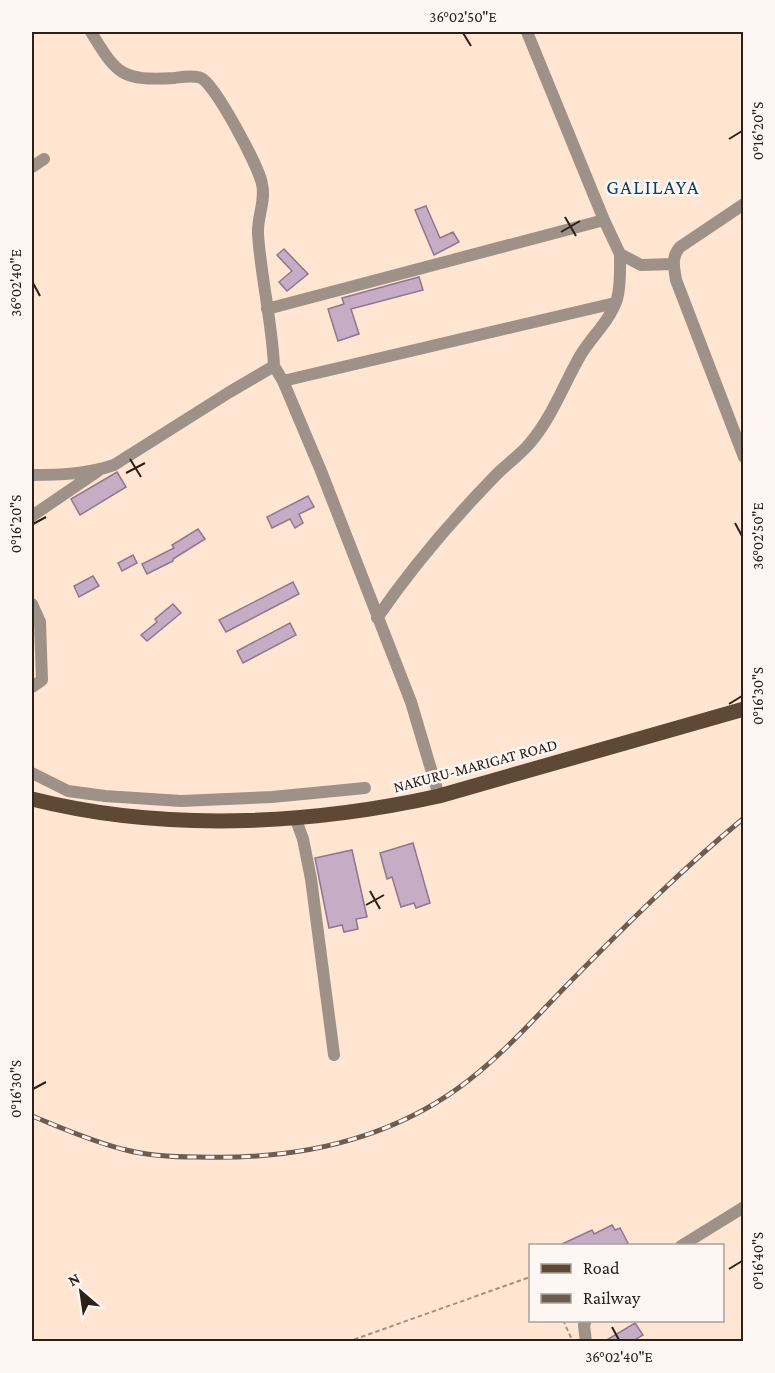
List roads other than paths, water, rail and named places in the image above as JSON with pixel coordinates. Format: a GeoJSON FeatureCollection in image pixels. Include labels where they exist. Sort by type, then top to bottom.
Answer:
{"type":"FeatureCollection","features":[{"type":"Feature","properties":{"kind":"main road","name":"NAKURU-MARIGAT ROAD"},"geometry":{"type":"LineString","coordinates":[[32,799],[119,815],[179,819],[249,820],[391,806],[439,796],[744,709]]}},
{"type":"Feature","properties":{"kind":"street"},"geometry":{"type":"LineString","coordinates":[[90,32],[109,62],[122,74],[144,80],[191,77],[207,81],[240,133],[262,183],[263,201],[258,230],[274,366],[283,381],[321,471],[411,702],[439,796]]}},
{"type":"Feature","properties":{"kind":"street"},"geometry":{"type":"LineString","coordinates":[[377,618],[435,540],[496,475],[529,444],[546,422],[580,356],[610,314],[615,303],[620,278],[620,254],[527,32]]}},
{"type":"Feature","properties":{"kind":"street"},"geometry":{"type":"LineString","coordinates":[[32,167],[44,159]]}},
{"type":"Feature","properties":{"kind":"street"},"geometry":{"type":"LineString","coordinates":[[744,204],[680,247],[674,253],[673,264],[676,280],[744,457]]}},
{"type":"Feature","properties":{"kind":"street"},"geometry":{"type":"LineString","coordinates":[[267,309],[604,220]]}},
{"type":"Feature","properties":{"kind":"street"},"geometry":{"type":"LineString","coordinates":[[620,254],[641,265],[673,264]]}},
{"type":"Feature","properties":{"kind":"street"},"geometry":{"type":"LineString","coordinates":[[283,381],[615,303]]}},
{"type":"Feature","properties":{"kind":"street"},"geometry":{"type":"LineString","coordinates":[[32,475],[101,469],[114,465],[274,366]]}},
{"type":"Feature","properties":{"kind":"street"},"geometry":{"type":"LineString","coordinates":[[32,516],[101,469]]}},
{"type":"Feature","properties":{"kind":"street"},"geometry":{"type":"LineString","coordinates":[[32,604],[40,622],[42,680],[32,687]]}},
{"type":"Feature","properties":{"kind":"street"},"geometry":{"type":"LineString","coordinates":[[32,773],[68,791],[181,801],[272,797],[365,788]]}},
{"type":"Feature","properties":{"kind":"street"},"geometry":{"type":"LineString","coordinates":[[32,794],[48,803]]}},
{"type":"Feature","properties":{"kind":"street"},"geometry":{"type":"LineString","coordinates":[[295,817],[303,839],[311,879],[334,1055]]}},
{"type":"Feature","properties":{"kind":"street"},"geometry":{"type":"LineString","coordinates":[[683,1244],[744,1207]]}},
{"type":"Feature","properties":{"kind":"street"},"geometry":{"type":"LineString","coordinates":[[585,1322],[586,1341]]}},
{"type":"Feature","properties":{"kind":"railway"},"geometry":{"type":"LineString","coordinates":[[32,1116],[114,1147],[152,1155],[189,1157],[232,1157],[300,1151],[366,1135],[397,1123],[428,1108],[487,1065],[654,898],[744,818]]}},
{"type":"Feature","properties":{"kind":"district","name":"GALILAYA"},"geometry":{"type":"Point","coordinates":[653,187]}}]}
